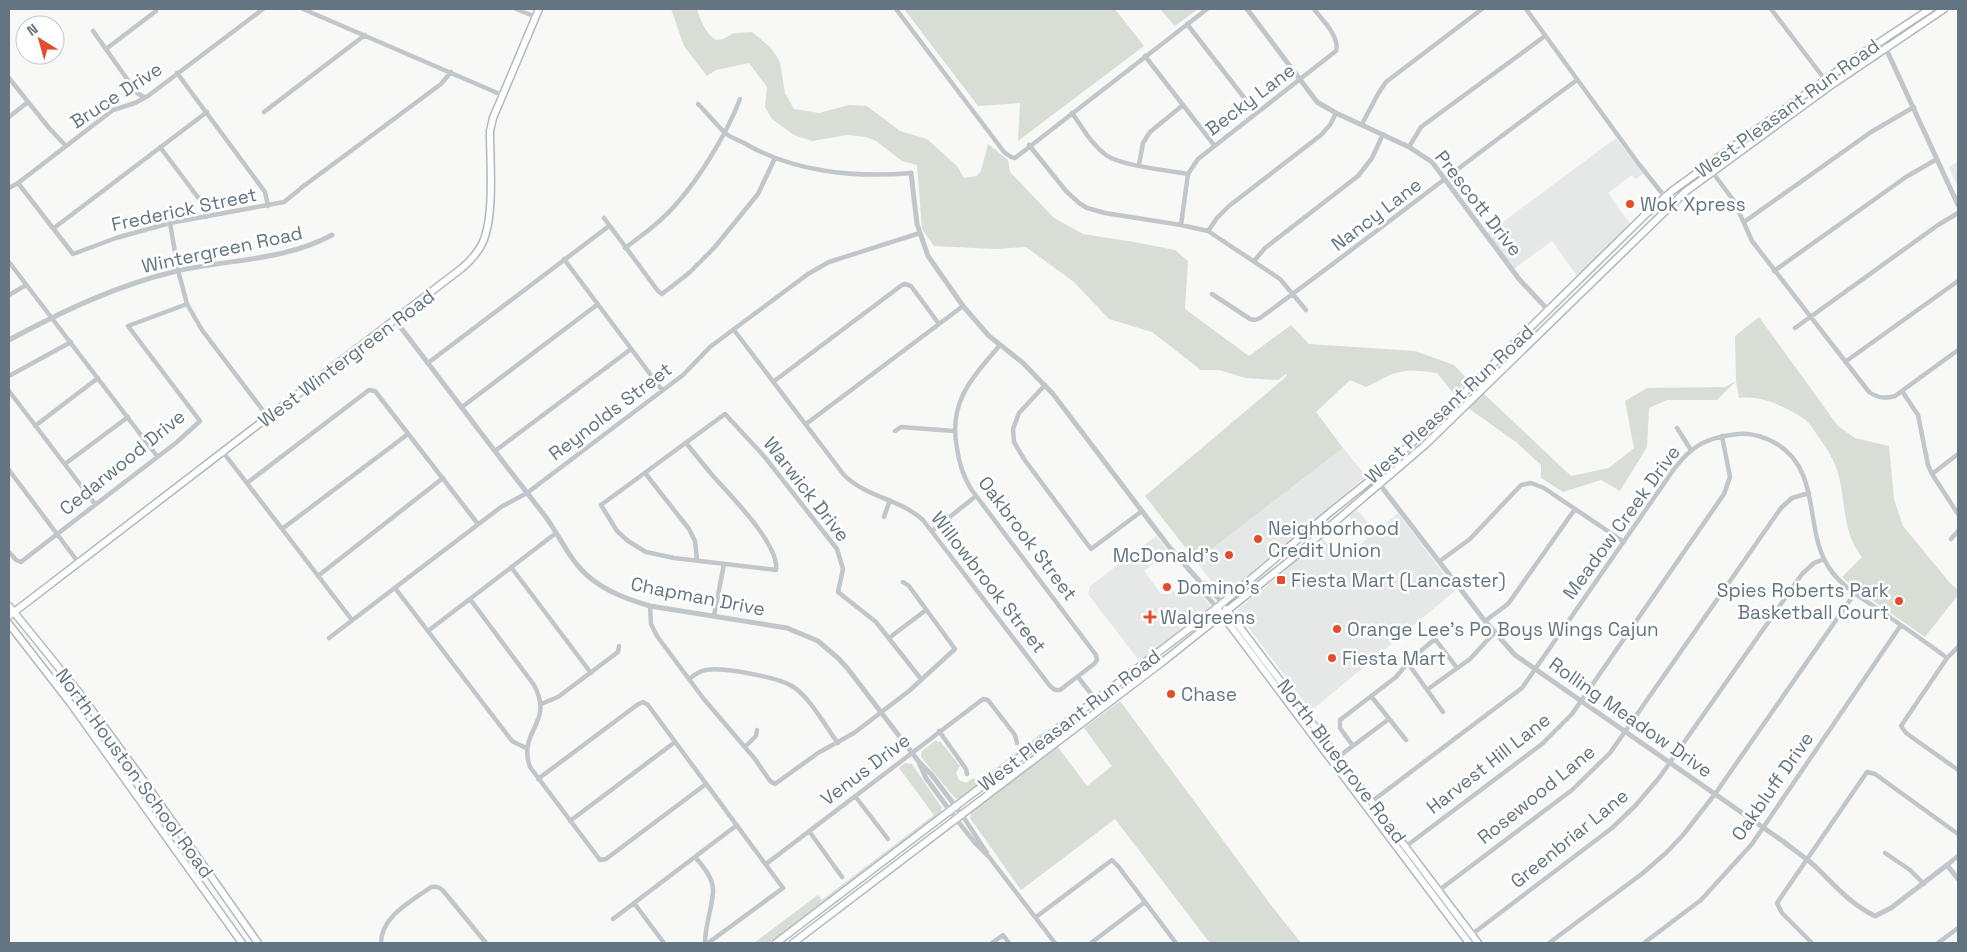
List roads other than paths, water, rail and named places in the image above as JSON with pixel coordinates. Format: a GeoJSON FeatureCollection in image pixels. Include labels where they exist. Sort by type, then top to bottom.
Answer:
{"type":"FeatureCollection","features":[{"type":"Feature","properties":{"kind":"main road","name":"West Wintergreen Road"},"geometry":{"type":"LineString","coordinates":[[11,614],[474,258],[481,246],[489,220],[490,132],[495,111],[539,9]]}},
{"type":"Feature","properties":{"kind":"main road","name":"West Pleasant Run Road"},"geometry":{"type":"LineString","coordinates":[[776,943],[1219,606],[1280,553],[1374,477],[1423,433],[1608,251],[1666,197],[1824,80],[1930,9]]}},
{"type":"Feature","properties":{"kind":"main road","name":"West Pleasant Run Road"},"geometry":{"type":"LineString","coordinates":[[793,943],[1226,613],[1382,484],[1425,446],[1672,203],[1830,86],[1937,11],[1944,9]]}},
{"type":"Feature","properties":{"kind":"main road"},"geometry":{"type":"LineString","coordinates":[[1666,197],[1672,203]]}},
{"type":"Feature","properties":{"kind":"main road"},"geometry":{"type":"LineString","coordinates":[[1608,251],[1616,258]]}},
{"type":"Feature","properties":{"kind":"main road"},"geometry":{"type":"LineString","coordinates":[[1548,310],[1556,317]]}},
{"type":"Feature","properties":{"kind":"main road"},"geometry":{"type":"LineString","coordinates":[[1494,363],[1501,370]]}},
{"type":"Feature","properties":{"kind":"main road"},"geometry":{"type":"LineString","coordinates":[[1280,553],[1288,562]]}},
{"type":"Feature","properties":{"kind":"main road","name":"North Houston School Road"},"geometry":{"type":"LineString","coordinates":[[9,606],[11,614],[92,710],[255,942]]}},
{"type":"Feature","properties":{"kind":"main road","name":"North Bluegrove Road"},"geometry":{"type":"LineString","coordinates":[[1219,606],[1338,757],[1369,804]]}},
{"type":"Feature","properties":{"kind":"main road","name":"North Houston School Road"},"geometry":{"type":"LineString","coordinates":[[9,624],[82,718],[242,943]]}},
{"type":"Feature","properties":{"kind":"main road"},"geometry":{"type":"LineString","coordinates":[[1159,652],[1165,660]]}},
{"type":"Feature","properties":{"kind":"main road","name":"North Bluegrove Road"},"geometry":{"type":"LineString","coordinates":[[1274,676],[1469,939],[1478,943]]}},
{"type":"Feature","properties":{"kind":"main road"},"geometry":{"type":"LineString","coordinates":[[82,718],[92,710]]}},
{"type":"Feature","properties":{"kind":"main road"},"geometry":{"type":"LineString","coordinates":[[1052,733],[1058,742]]}},
{"type":"Feature","properties":{"kind":"main road"},"geometry":{"type":"LineString","coordinates":[[160,828],[171,820]]}},
{"type":"Feature","properties":{"kind":"main road"},"geometry":{"type":"LineString","coordinates":[[891,856],[897,864]]}},
{"type":"Feature","properties":{"kind":"street","name":"Bruce Drive"},"geometry":{"type":"LineString","coordinates":[[9,188],[113,110],[135,103],[144,96],[148,96],[262,9]]}},
{"type":"Feature","properties":{"kind":"street"},"geometry":{"type":"LineString","coordinates":[[303,9],[502,95]]}},
{"type":"Feature","properties":{"kind":"street"},"geometry":{"type":"LineString","coordinates":[[516,9],[536,17]]}},
{"type":"Feature","properties":{"kind":"street"},"geometry":{"type":"LineString","coordinates":[[896,9],[1004,152],[1011,158],[1015,158],[1029,145],[1207,9]]}},
{"type":"Feature","properties":{"kind":"street","name":"Prescott Drive"},"geometry":{"type":"LineString","coordinates":[[1246,9],[1317,102],[1336,113],[1409,147],[1432,162],[1519,279],[1548,310]]}},
{"type":"Feature","properties":{"kind":"street","name":"Becky Lane"},"geometry":{"type":"LineString","coordinates":[[1188,174],[1198,159],[1214,145],[1334,54],[1337,47],[1335,38],[1314,9]]}},
{"type":"Feature","properties":{"kind":"street"},"geometry":{"type":"LineString","coordinates":[[1362,124],[1386,82],[1482,9]]}},
{"type":"Feature","properties":{"kind":"street"},"geometry":{"type":"LineString","coordinates":[[1526,9],[1577,80],[1666,197]]}},
{"type":"Feature","properties":{"kind":"street"},"geometry":{"type":"LineString","coordinates":[[1771,9],[1830,86]]}},
{"type":"Feature","properties":{"kind":"street"},"geometry":{"type":"LineString","coordinates":[[106,49],[156,11]]}},
{"type":"Feature","properties":{"kind":"street"},"geometry":{"type":"LineString","coordinates":[[1187,24],[1256,113]]}},
{"type":"Feature","properties":{"kind":"street"},"geometry":{"type":"LineString","coordinates":[[93,31],[138,93],[144,96]]}},
{"type":"Feature","properties":{"kind":"street"},"geometry":{"type":"LineString","coordinates":[[264,112],[366,36]]}},
{"type":"Feature","properties":{"kind":"street"},"geometry":{"type":"LineString","coordinates":[[1409,147],[1421,127],[1545,36]]}},
{"type":"Feature","properties":{"kind":"street"},"geometry":{"type":"LineString","coordinates":[[1882,40],[1887,47],[1958,205]]}},
{"type":"Feature","properties":{"kind":"street"},"geometry":{"type":"LineString","coordinates":[[1145,56],[1214,145]]}},
{"type":"Feature","properties":{"kind":"street","name":"Frederick Street"},"geometry":{"type":"LineString","coordinates":[[18,183],[73,254],[116,238],[170,223],[284,202],[441,84],[451,72]]}},
{"type":"Feature","properties":{"kind":"street"},"geometry":{"type":"LineString","coordinates":[[177,73],[265,192],[268,206]]}},
{"type":"Feature","properties":{"kind":"street"},"geometry":{"type":"LineString","coordinates":[[9,78],[66,146]]}},
{"type":"Feature","properties":{"kind":"street","name":"Nancy Lane"},"geometry":{"type":"LineString","coordinates":[[1212,294],[1250,319],[1255,320],[1446,180],[1480,152],[1577,80]]}},
{"type":"Feature","properties":{"kind":"street"},"geometry":{"type":"LineString","coordinates":[[625,248],[680,201],[698,176],[724,132],[740,99]]}},
{"type":"Feature","properties":{"kind":"street"},"geometry":{"type":"LineString","coordinates":[[9,117],[28,102]]}},
{"type":"Feature","properties":{"kind":"street"},"geometry":{"type":"LineString","coordinates":[[698,104],[724,132],[757,151],[775,158],[814,169],[871,175],[911,173],[917,224],[920,233]]}},
{"type":"Feature","properties":{"kind":"street"},"geometry":{"type":"LineString","coordinates":[[1140,165],[1143,143],[1150,132],[1183,105]]}},
{"type":"Feature","properties":{"kind":"street"},"geometry":{"type":"LineString","coordinates":[[1744,222],[1876,128],[1914,107]]}},
{"type":"Feature","properties":{"kind":"street"},"geometry":{"type":"LineString","coordinates":[[54,228],[207,112]]}},
{"type":"Feature","properties":{"kind":"street"},"geometry":{"type":"LineString","coordinates":[[1072,113],[1092,141],[1105,154],[1119,161],[1188,174],[1181,225]]}},
{"type":"Feature","properties":{"kind":"street"},"geometry":{"type":"LineString","coordinates":[[1208,231],[1229,206],[1321,135],[1330,125],[1336,113]]}},
{"type":"Feature","properties":{"kind":"street"},"geometry":{"type":"LineString","coordinates":[[1254,261],[1265,248],[1358,176],[1372,158],[1383,134]]}},
{"type":"Feature","properties":{"kind":"street"},"geometry":{"type":"LineString","coordinates":[[1029,145],[1071,196],[1087,208],[1105,213],[1208,231],[1280,279],[1306,310]]}},
{"type":"Feature","properties":{"kind":"street"},"geometry":{"type":"LineString","coordinates":[[160,147],[203,204],[206,217]]}},
{"type":"Feature","properties":{"kind":"street"},"geometry":{"type":"LineString","coordinates":[[604,218],[625,248],[662,294],[689,273],[714,248],[758,194],[775,158]]}},
{"type":"Feature","properties":{"kind":"street"},"geometry":{"type":"LineString","coordinates":[[1774,271],[1906,177],[1937,159]]}},
{"type":"Feature","properties":{"kind":"street"},"geometry":{"type":"LineString","coordinates":[[1707,165],[1734,202],[1752,241],[1869,392],[1882,398],[1888,398],[1902,391],[1958,350]]}},
{"type":"Feature","properties":{"kind":"street"},"geometry":{"type":"LineString","coordinates":[[1795,328],[1938,225],[1958,213]]}},
{"type":"Feature","properties":{"kind":"street"},"geometry":{"type":"LineString","coordinates":[[170,223],[178,270],[187,304],[202,330],[268,417]]}},
{"type":"Feature","properties":{"kind":"street"},"geometry":{"type":"LineString","coordinates":[[428,363],[609,226]]}},
{"type":"Feature","properties":{"kind":"street","name":"North Bluegrove Road"},"geometry":{"type":"LineString","coordinates":[[920,233],[928,256],[972,318],[1045,385],[1170,548],[1202,583],[1202,589],[1219,606]]}},
{"type":"Feature","properties":{"kind":"street","name":"Reynolds Street"},"geometry":{"type":"LineString","coordinates":[[329,638],[500,507],[527,493],[682,375],[710,347],[820,266],[920,233]]}},
{"type":"Feature","properties":{"kind":"street","name":"Wintergreen Road"},"geometry":{"type":"LineString","coordinates":[[9,340],[124,285],[178,270],[293,252],[316,244],[332,235]]}},
{"type":"Feature","properties":{"kind":"street"},"geometry":{"type":"LineString","coordinates":[[564,259],[662,390]]}},
{"type":"Feature","properties":{"kind":"street"},"geometry":{"type":"LineString","coordinates":[[9,262],[157,456]]}},
{"type":"Feature","properties":{"kind":"street"},"geometry":{"type":"LineString","coordinates":[[1845,362],[1958,281]]}},
{"type":"Feature","properties":{"kind":"street"},"geometry":{"type":"LineString","coordinates":[[9,295],[26,285]]}},
{"type":"Feature","properties":{"kind":"street"},"geometry":{"type":"LineString","coordinates":[[773,382],[902,285],[911,286],[939,324]]}},
{"type":"Feature","properties":{"kind":"street","name":"Cedarwood Drive"},"geometry":{"type":"LineString","coordinates":[[9,552],[16,560],[21,562],[177,442],[200,421],[128,326],[187,304]]}},
{"type":"Feature","properties":{"kind":"street"},"geometry":{"type":"LineString","coordinates":[[462,407],[598,304]]}},
{"type":"Feature","properties":{"kind":"street"},"geometry":{"type":"LineString","coordinates":[[806,424],[963,306]]}},
{"type":"Feature","properties":{"kind":"street","name":"Chapman Drive"},"geometry":{"type":"LineString","coordinates":[[395,320],[527,493],[572,558],[588,576],[605,589],[620,597],[650,606],[787,628],[811,638],[839,658],[912,753],[926,778],[953,809],[975,843],[989,857],[1055,943]]}},
{"type":"Feature","properties":{"kind":"street","name":"Willowbrook Street"},"geometry":{"type":"LineString","coordinates":[[734,330],[851,482],[916,514],[932,531],[1050,686],[1055,690],[1060,690],[1078,677]]}},
{"type":"Feature","properties":{"kind":"street"},"geometry":{"type":"LineString","coordinates":[[9,376],[71,342]]}},
{"type":"Feature","properties":{"kind":"street","name":"Oakbrook Street"},"geometry":{"type":"LineString","coordinates":[[1000,345],[967,388],[960,405],[954,430],[962,469],[976,496],[1094,651],[1096,662],[1078,677]]}},
{"type":"Feature","properties":{"kind":"street"},"geometry":{"type":"LineString","coordinates":[[495,451],[631,349]]}},
{"type":"Feature","properties":{"kind":"street"},"geometry":{"type":"LineString","coordinates":[[35,426],[98,378]]}},
{"type":"Feature","properties":{"kind":"street"},"geometry":{"type":"LineString","coordinates":[[1045,385],[1019,413],[1013,429],[1014,442],[1024,459],[1091,549],[1142,511]]}},
{"type":"Feature","properties":{"kind":"street"},"geometry":{"type":"LineString","coordinates":[[246,483],[370,390],[375,391],[478,524]]}},
{"type":"Feature","properties":{"kind":"street"},"geometry":{"type":"LineString","coordinates":[[9,391],[95,504]]}},
{"type":"Feature","properties":{"kind":"street"},"geometry":{"type":"LineString","coordinates":[[1902,391],[1918,415],[1928,465],[1932,474],[1958,514]]}},
{"type":"Feature","properties":{"kind":"street","name":"Warwick Drive"},"geometry":{"type":"LineString","coordinates":[[686,443],[725,414],[769,462],[837,549],[843,569],[838,592],[869,615],[921,679]]}},
{"type":"Feature","properties":{"kind":"street"},"geometry":{"type":"LineString","coordinates":[[64,464],[128,417]]}},
{"type":"Feature","properties":{"kind":"street"},"geometry":{"type":"LineString","coordinates":[[895,431],[901,427],[954,430]]}},
{"type":"Feature","properties":{"kind":"street"},"geometry":{"type":"LineString","coordinates":[[1676,428],[1691,450]]}},
{"type":"Feature","properties":{"kind":"street"},"geometry":{"type":"LineString","coordinates":[[282,529],[408,434]]}},
{"type":"Feature","properties":{"kind":"street","name":"Meadow Creek Drive"},"geometry":{"type":"LineString","coordinates":[[1369,804],[1522,688],[1674,469],[1699,444],[1722,436],[1749,434],[1770,440],[1780,446],[1799,465],[1805,476],[1824,559],[1835,577],[1947,658]]}},
{"type":"Feature","properties":{"kind":"street","name":"Harvest Hill Lane"},"geometry":{"type":"LineString","coordinates":[[1403,849],[1542,744],[1565,722],[1724,494],[1730,477],[1722,436]]}},
{"type":"Feature","properties":{"kind":"street"},"geometry":{"type":"LineString","coordinates":[[686,443],[764,536],[774,555],[777,566],[776,570],[646,552],[617,530],[601,505],[686,443]]}},
{"type":"Feature","properties":{"kind":"street"},"geometry":{"type":"LineString","coordinates":[[222,452],[352,620]]}},
{"type":"Feature","properties":{"kind":"street"},"geometry":{"type":"LineString","coordinates":[[1932,474],[1958,454]]}},
{"type":"Feature","properties":{"kind":"street"},"geometry":{"type":"LineString","coordinates":[[9,470],[78,562]]}},
{"type":"Feature","properties":{"kind":"street"},"geometry":{"type":"LineString","coordinates":[[645,472],[689,529],[695,541],[697,560]]}},
{"type":"Feature","properties":{"kind":"street","name":"Rolling Meadow Drive"},"geometry":{"type":"LineString","coordinates":[[1374,477],[1382,484],[1485,621],[1515,655],[1817,867],[1844,896],[1866,912],[1875,916],[1924,884]]}},
{"type":"Feature","properties":{"kind":"street"},"geometry":{"type":"LineString","coordinates":[[318,576],[443,478]]}},
{"type":"Feature","properties":{"kind":"street"},"geometry":{"type":"LineString","coordinates":[[1440,561],[1470,539],[1521,486],[1536,484],[1624,542]]}},
{"type":"Feature","properties":{"kind":"street","name":"Rosewood Lane"},"geometry":{"type":"LineString","coordinates":[[1435,892],[1578,785],[1610,753],[1781,508],[1792,498],[1809,494]]}},
{"type":"Feature","properties":{"kind":"street"},"geometry":{"type":"LineString","coordinates":[[932,531],[976,496]]}},
{"type":"Feature","properties":{"kind":"street"},"geometry":{"type":"LineString","coordinates":[[884,518],[890,500]]}},
{"type":"Feature","properties":{"kind":"street"},"geometry":{"type":"LineString","coordinates":[[1485,621],[1508,604],[1575,509]]}},
{"type":"Feature","properties":{"kind":"street"},"geometry":{"type":"LineString","coordinates":[[1951,539],[1958,531]]}},
{"type":"Feature","properties":{"kind":"street"},"geometry":{"type":"LineString","coordinates":[[428,630],[556,533]]}},
{"type":"Feature","properties":{"kind":"street","name":"Greenbriar Lane"},"geometry":{"type":"LineString","coordinates":[[1469,939],[1612,828],[1652,787],[1802,574],[1814,563],[1824,559]]}},
{"type":"Feature","properties":{"kind":"street"},"geometry":{"type":"LineString","coordinates":[[714,616],[724,564]]}},
{"type":"Feature","properties":{"kind":"street"},"geometry":{"type":"LineString","coordinates":[[511,567],[591,672]]}},
{"type":"Feature","properties":{"kind":"street"},"geometry":{"type":"LineString","coordinates":[[650,606],[651,624],[654,632],[770,781],[775,784],[818,753],[838,743],[880,712],[908,691],[955,649],[909,586],[902,582]]}},
{"type":"Feature","properties":{"kind":"street"},"geometry":{"type":"LineString","coordinates":[[395,588],[512,741],[526,748]]}},
{"type":"Feature","properties":{"kind":"street"},"geometry":{"type":"LineString","coordinates":[[1549,943],[1658,860],[1689,828],[1715,794],[1855,593]]}},
{"type":"Feature","properties":{"kind":"street"},"geometry":{"type":"LineString","coordinates":[[470,599],[534,684],[539,695],[541,716],[526,748],[530,767],[600,860],[606,859],[706,784]]}},
{"type":"Feature","properties":{"kind":"street"},"geometry":{"type":"LineString","coordinates":[[889,638],[926,610]]}},
{"type":"Feature","properties":{"kind":"street","name":"Oakbluff Drive"},"geometry":{"type":"LineString","coordinates":[[1644,943],[1674,921],[1710,890],[1752,844],[1901,625]]}},
{"type":"Feature","properties":{"kind":"street"},"geometry":{"type":"LineString","coordinates":[[1428,689],[1470,659],[1495,632]]}},
{"type":"Feature","properties":{"kind":"street"},"geometry":{"type":"LineString","coordinates":[[1353,746],[1340,728],[1339,722],[1342,718],[1396,677],[1408,662],[1435,639],[1457,668]]}},
{"type":"Feature","properties":{"kind":"street"},"geometry":{"type":"LineString","coordinates":[[541,704],[558,697],[618,652],[619,646]]}},
{"type":"Feature","properties":{"kind":"street"},"geometry":{"type":"LineString","coordinates":[[1958,648],[1947,658],[1901,726],[1958,770]]}},
{"type":"Feature","properties":{"kind":"street"},"geometry":{"type":"LineString","coordinates":[[1408,662],[1443,712]]}},
{"type":"Feature","properties":{"kind":"street"},"geometry":{"type":"LineString","coordinates":[[689,679],[706,670],[721,670],[767,677],[791,686],[804,698],[838,743]]}},
{"type":"Feature","properties":{"kind":"street"},"geometry":{"type":"LineString","coordinates":[[1078,677],[1102,708]]}},
{"type":"Feature","properties":{"kind":"street"},"geometry":{"type":"LineString","coordinates":[[1371,696],[1406,740]]}},
{"type":"Feature","properties":{"kind":"street","name":"Venus Drive"},"geometry":{"type":"LineString","coordinates":[[766,864],[983,699],[988,700],[994,707],[1015,735],[1017,742]]}},
{"type":"Feature","properties":{"kind":"street"},"geometry":{"type":"LineString","coordinates":[[538,779],[637,705],[643,702],[648,705],[783,888],[707,943]]}},
{"type":"Feature","properties":{"kind":"street"},"geometry":{"type":"LineString","coordinates":[[1338,757],[1389,719]]}},
{"type":"Feature","properties":{"kind":"street"},"geometry":{"type":"LineString","coordinates":[[745,747],[756,736],[757,730]]}},
{"type":"Feature","properties":{"kind":"street"},"geometry":{"type":"LineString","coordinates":[[939,731],[966,769],[966,774]]}},
{"type":"Feature","properties":{"kind":"street"},"geometry":{"type":"LineString","coordinates":[[570,821],[675,742]]}},
{"type":"Feature","properties":{"kind":"street"},"geometry":{"type":"LineString","coordinates":[[1812,943],[1782,913],[1777,903],[1867,772],[1874,774],[1958,834]]}},
{"type":"Feature","properties":{"kind":"street"},"geometry":{"type":"LineString","coordinates":[[855,796],[888,839]]}},
{"type":"Feature","properties":{"kind":"street"},"geometry":{"type":"LineString","coordinates":[[613,919],[737,825]]}},
{"type":"Feature","properties":{"kind":"street"},"geometry":{"type":"LineString","coordinates":[[810,831],[842,877]]}},
{"type":"Feature","properties":{"kind":"street"},"geometry":{"type":"LineString","coordinates":[[1886,853],[1910,870],[1924,884],[1958,856]]}},
{"type":"Feature","properties":{"kind":"street"},"geometry":{"type":"LineString","coordinates":[[695,857],[709,876],[713,891],[706,921],[707,943]]}},
{"type":"Feature","properties":{"kind":"street"},"geometry":{"type":"LineString","coordinates":[[1036,917],[1112,860],[1176,942]]}},
{"type":"Feature","properties":{"kind":"street"},"geometry":{"type":"LineString","coordinates":[[1947,865],[1958,880]]}},
{"type":"Feature","properties":{"kind":"street"},"geometry":{"type":"LineString","coordinates":[[381,943],[382,933],[389,920],[397,912],[435,886],[445,893],[486,943]]}},
{"type":"Feature","properties":{"kind":"street"},"geometry":{"type":"LineString","coordinates":[[1091,943],[1145,902]]}},
{"type":"Feature","properties":{"kind":"street"},"geometry":{"type":"LineString","coordinates":[[634,903],[664,943]]}},
{"type":"Feature","properties":{"kind":"street"},"geometry":{"type":"LineString","coordinates":[[1938,943],[1958,928]]}},
{"type":"Feature","properties":{"kind":"street"},"geometry":{"type":"LineString","coordinates":[[992,943],[1003,935],[1009,943]]}},
{"type":"Feature","properties":{"kind":"place","name":"Wok Xpress"},"geometry":{"type":"Point","coordinates":[1630,204]}},
{"type":"Feature","properties":{"kind":"place","name":"Neighborhood Credit Union"},"geometry":{"type":"Point","coordinates":[1258,539]}},
{"type":"Feature","properties":{"kind":"place","name":"McDonald's"},"geometry":{"type":"Point","coordinates":[1229,555]}},
{"type":"Feature","properties":{"kind":"place","name":"Fiesta Mart (Lancaster)"},"geometry":{"type":"Point","coordinates":[1281,580]}},
{"type":"Feature","properties":{"kind":"place","name":"Domino's"},"geometry":{"type":"Point","coordinates":[1167,587]}},
{"type":"Feature","properties":{"kind":"place","name":"Spies Roberts Park Basketball Court"},"geometry":{"type":"Point","coordinates":[1899,601]}},
{"type":"Feature","properties":{"kind":"place","name":"Walgreens"},"geometry":{"type":"Point","coordinates":[1150,617]}},
{"type":"Feature","properties":{"kind":"place","name":"Orange Lee's Po Boys Wings Cajun"},"geometry":{"type":"Point","coordinates":[1337,629]}},
{"type":"Feature","properties":{"kind":"place","name":"Fiesta Mart"},"geometry":{"type":"Point","coordinates":[1332,658]}},
{"type":"Feature","properties":{"kind":"place","name":"Chase"},"geometry":{"type":"Point","coordinates":[1171,694]}}]}
